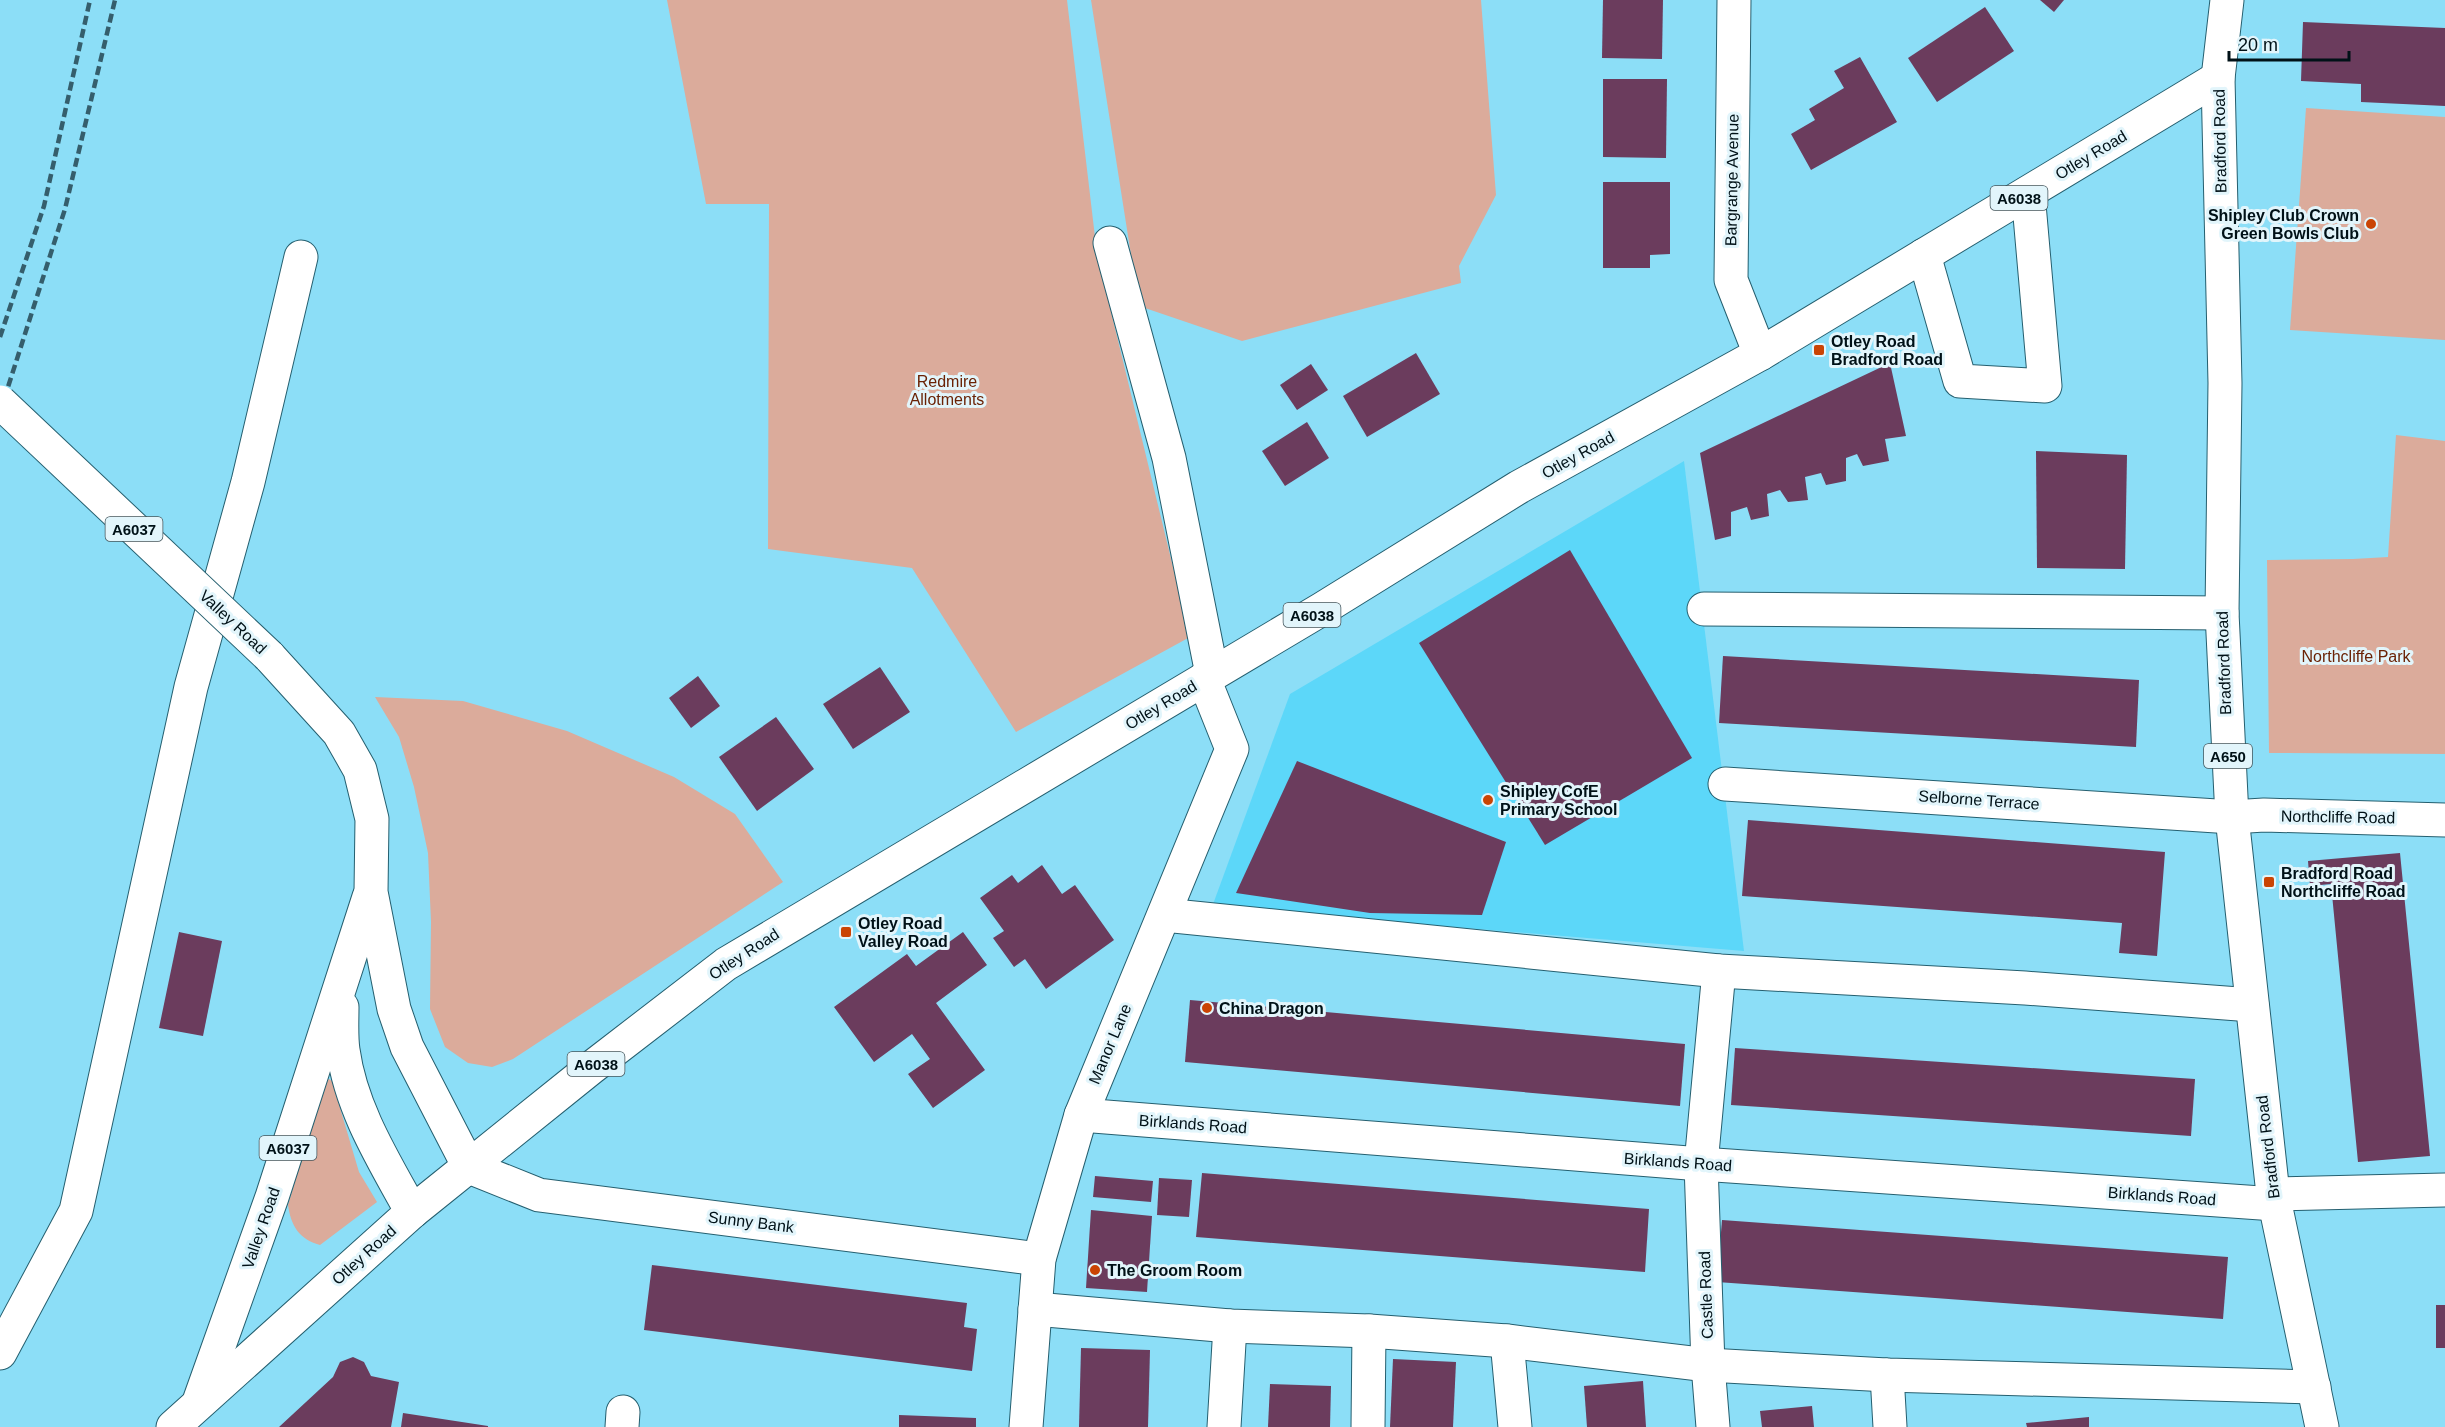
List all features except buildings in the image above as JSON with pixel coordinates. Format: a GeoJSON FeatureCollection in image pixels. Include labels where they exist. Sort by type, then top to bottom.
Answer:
{"type":"FeatureCollection","features":[{"type":"Feature","properties":{"kind":"main road","name":"Bargrange Avenue"},"geometry":{"type":"LineString","coordinates":[[1734,0],[1731,280],[1760,354]]}},
{"type":"Feature","properties":{"kind":"main road","name":"Bradford Road"},"geometry":{"type":"LineString","coordinates":[[2227,0],[2218,78],[2224,383],[2222,613],[2232,817],[2274,1199],[2322,1427]]}},
{"type":"Feature","properties":{"kind":"main road","name":"Otley Road"},"geometry":{"type":"LineString","coordinates":[[173,1427],[412,1212],[591,1068],[726,964],[1208,677],[1520,487],[1760,354],[2218,78]]}},
{"type":"Feature","properties":{"kind":"main road"},"geometry":{"type":"LineString","coordinates":[[1924,255],[1960,381],[2045,386],[2028,193]]}},
{"type":"Feature","properties":{"kind":"main road","name":"Manor Lane"},"geometry":{"type":"LineString","coordinates":[[1026,1427],[1039,1259],[1081,1115],[1232,749],[1208,677],[1169,458],[1110,243]]}},
{"type":"Feature","properties":{"kind":"main road"},"geometry":{"type":"LineString","coordinates":[[0,1353],[76,1211],[191,687],[248,482],[301,257]]}},
{"type":"Feature","properties":{"kind":"main road","name":"Valley Road"},"geometry":{"type":"LineString","coordinates":[[0,402],[269,656],[339,733],[360,770],[372,819],[371,892],[394,1009],[407,1047],[469,1167]]}},
{"type":"Feature","properties":{"kind":"main road"},"geometry":{"type":"LineString","coordinates":[[1704,609],[2222,613]]}},
{"type":"Feature","properties":{"kind":"main road","name":"Selborne Terrace"},"geometry":{"type":"LineString","coordinates":[[1725,783],[2232,817]]}},
{"type":"Feature","properties":{"kind":"main road","name":"Northcliffe Road"},"geometry":{"type":"LineString","coordinates":[[2232,817],[2264,815],[2445,820]]}},
{"type":"Feature","properties":{"kind":"main road","name":"Valley Road"},"geometry":{"type":"LineString","coordinates":[[199,1402],[272,1197],[371,892]]}},
{"type":"Feature","properties":{"kind":"main road"},"geometry":{"type":"LineString","coordinates":[[1164,915],[1719,971],[2025,988],[2252,1005]]}},
{"type":"Feature","properties":{"kind":"main road","name":"Castle Road"},"geometry":{"type":"LineString","coordinates":[[1713,1427],[1708,1365],[1701,1164],[1719,971]]}},
{"type":"Feature","properties":{"kind":"main road","name":"Valley Road"},"geometry":{"type":"LineString","coordinates":[[341,984],[343,1049],[353,1093],[366,1129],[412,1212]]}},
{"type":"Feature","properties":{"kind":"main road","name":"Birklands Road"},"geometry":{"type":"LineString","coordinates":[[1081,1115],[1701,1164],[2274,1199],[2445,1190]]}},
{"type":"Feature","properties":{"kind":"main road","name":"Sunny Bank"},"geometry":{"type":"LineString","coordinates":[[469,1167],[539,1195],[1039,1259]]}},
{"type":"Feature","properties":{"kind":"main road"},"geometry":{"type":"LineString","coordinates":[[1035,1309],[1230,1326],[1369,1331],[1507,1341],[1708,1365],[1887,1375],[2314,1387]]}},
{"type":"Feature","properties":{"kind":"main road"},"geometry":{"type":"LineString","coordinates":[[1224,1427],[1230,1326]]}},
{"type":"Feature","properties":{"kind":"main road"},"geometry":{"type":"LineString","coordinates":[[1368,1427],[1369,1331]]}},
{"type":"Feature","properties":{"kind":"main road"},"geometry":{"type":"LineString","coordinates":[[1507,1341],[1515,1427]]}},
{"type":"Feature","properties":{"kind":"main road"},"geometry":{"type":"LineString","coordinates":[[1887,1375],[1890,1427]]}},
{"type":"Feature","properties":{"kind":"shaded area","name":"Shipley CofE Primary School"},"geometry":{"type":"Polygon","coordinates":[[[1684,461],[1744,951],[1212,907],[1290,694],[1684,461]]]}},
{"type":"Feature","properties":{"kind":"green space","name":"Redmire Allotments"},"geometry":{"type":"Polygon","coordinates":[[[667,0],[1067,0],[1097,254],[1190,637],[1016,732],[912,568],[768,549],[769,204],[706,204],[667,0]]]}},
{"type":"Feature","properties":{"kind":"green space"},"geometry":{"type":"Polygon","coordinates":[[[1091,0],[1481,0],[1496,195],[1459,266],[1461,283],[1242,341],[1139,306],[1091,0]]]}},
{"type":"Feature","properties":{"kind":"green space","name":"Shipley Club Crown Green Bowls Club"},"geometry":{"type":"Polygon","coordinates":[[[2306,108],[2445,117],[2445,340],[2290,330],[2306,108]]]}},
{"type":"Feature","properties":{"kind":"green space","name":"Northcliffe Park"},"geometry":{"type":"Polygon","coordinates":[[[2396,435],[2445,441],[2445,754],[2269,753],[2267,560],[2388,557],[2396,435]]]}},
{"type":"Feature","properties":{"kind":"green space"},"geometry":{"type":"Polygon","coordinates":[[[375,697],[463,701],[567,731],[674,777],[735,814],[783,882],[513,1059],[492,1067],[468,1063],[445,1047],[430,1009],[431,922],[428,853],[414,787],[399,737],[375,697]]]}},
{"type":"Feature","properties":{"kind":"green space"},"geometry":{"type":"Polygon","coordinates":[[[329,1079],[332,1081],[359,1172],[377,1202],[320,1245],[297,1231],[288,1205],[324,1082],[329,1079]]]}},
{"type":"Feature","properties":{"kind":"railway"},"geometry":{"type":"LineString","coordinates":[[0,337],[44,206],[90,0]]}},
{"type":"Feature","properties":{"kind":"railway"},"geometry":{"type":"LineString","coordinates":[[0,412],[65,209],[115,0]]}},
{"type":"Feature","properties":{"kind":"place","name":"Shipley Club Crown Green Bowls Club"},"geometry":{"type":"Point","coordinates":[2371,224]}},
{"type":"Feature","properties":{"kind":"place","name":"Otley Road Bradford Road"},"geometry":{"type":"Point","coordinates":[1819,350]}},
{"type":"Feature","properties":{"kind":"place","name":"Shipley CofE Primary School"},"geometry":{"type":"Point","coordinates":[1488,800]}},
{"type":"Feature","properties":{"kind":"place","name":"Bradford Road Northcliffe Road"},"geometry":{"type":"Point","coordinates":[2269,882]}},
{"type":"Feature","properties":{"kind":"place","name":"Otley Road Valley Road"},"geometry":{"type":"Point","coordinates":[846,932]}},
{"type":"Feature","properties":{"kind":"place","name":"China Dragon"},"geometry":{"type":"Point","coordinates":[1207,1008]}},
{"type":"Feature","properties":{"kind":"place","name":"The Groom Room"},"geometry":{"type":"Point","coordinates":[1095,1270]}}]}
